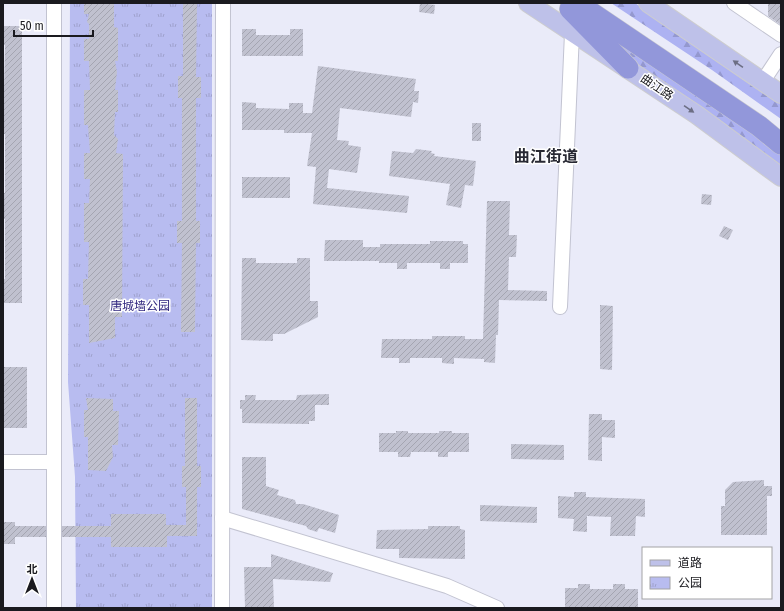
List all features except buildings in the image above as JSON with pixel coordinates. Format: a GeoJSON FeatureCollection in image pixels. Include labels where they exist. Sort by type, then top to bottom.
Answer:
{"type":"FeatureCollection","features":[{"type":"Feature","properties":{"kind":"highway"},"geometry":{"type":"LineString","coordinates":[[564,3],[628,68]]}},
{"type":"Feature","properties":{"kind":"highway","name":"曲江路"},"geometry":{"type":"LineString","coordinates":[[577,3],[752,122],[781,144]]}},
{"type":"Feature","properties":{"kind":"highway"},"geometry":{"type":"LineString","coordinates":[[597,3],[706,76],[781,129]]}},
{"type":"Feature","properties":{"kind":"main road","name":"曲江路"},"geometry":{"type":"LineString","coordinates":[[528,3],[697,115],[781,177]]}},
{"type":"Feature","properties":{"kind":"main road"},"geometry":{"type":"LineString","coordinates":[[648,3],[781,94]]}},
{"type":"Feature","properties":{"kind":"street"},"geometry":{"type":"LineString","coordinates":[[54,3],[54,608]]}},
{"type":"Feature","properties":{"kind":"street"},"geometry":{"type":"LineString","coordinates":[[222,3],[222,608]]}},
{"type":"Feature","properties":{"kind":"street"},"geometry":{"type":"LineString","coordinates":[[734,3],[781,35]]}},
{"type":"Feature","properties":{"kind":"street"},"geometry":{"type":"LineString","coordinates":[[560,307],[572,33]]}},
{"type":"Feature","properties":{"kind":"street"},"geometry":{"type":"LineString","coordinates":[[763,81],[781,54]]}},
{"type":"Feature","properties":{"kind":"street"},"geometry":{"type":"LineString","coordinates":[[3,462],[53,462]]}},
{"type":"Feature","properties":{"kind":"street"},"geometry":{"type":"LineString","coordinates":[[222,518],[447,586],[497,608]]}},
{"type":"Feature","properties":{"kind":"green space","name":"唐城墙公园"},"geometry":{"type":"Polygon","coordinates":[[[70,3],[212,3],[212,608],[76,608],[75,477],[68,382],[70,3]]]}},
{"type":"Feature","properties":{"kind":"green space"},"geometry":{"type":"Polygon","coordinates":[[[611,3],[635,3],[761,87],[781,103],[781,119],[712,70],[611,3]]]}},
{"type":"Feature","properties":{"kind":"green space"},"geometry":{"type":"Polygon","coordinates":[[[593,21],[781,151],[781,169],[631,63],[593,21]]]}},
{"type":"Feature","properties":{"kind":"district","name":"曲江街道"},"geometry":{"type":"Point","coordinates":[546,156]}}]}
